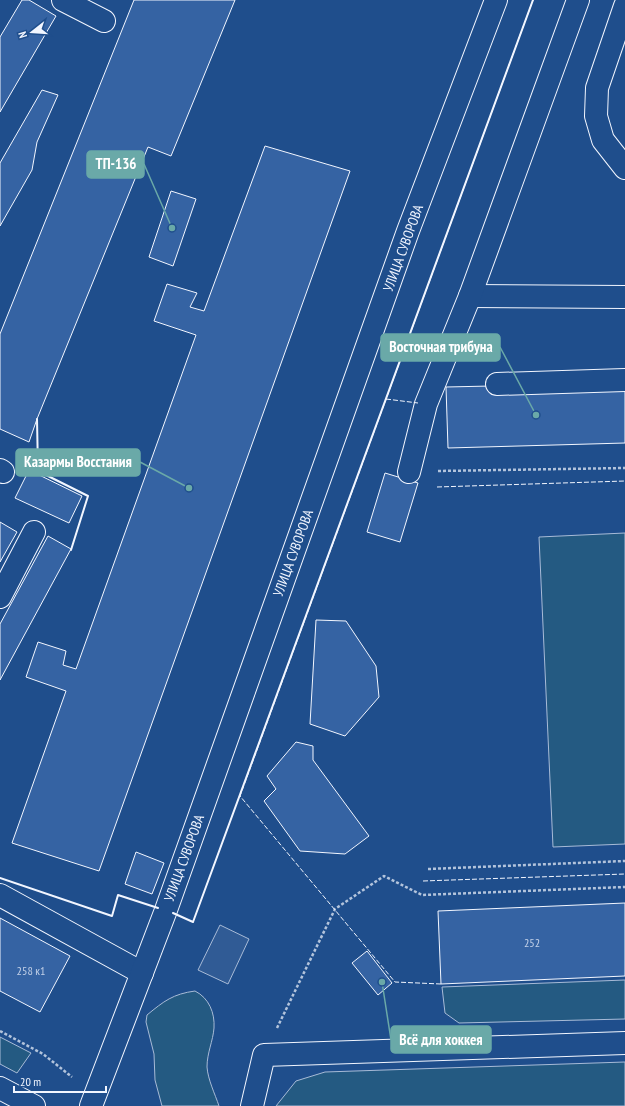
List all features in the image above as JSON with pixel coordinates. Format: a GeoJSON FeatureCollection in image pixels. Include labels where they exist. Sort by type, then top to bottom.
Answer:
{"type":"FeatureCollection","features":[{"type":"Feature","properties":{"kind":"street"},"geometry":{"type":"LineString","coordinates":[[63,0],[104,21]]}},
{"type":"Feature","properties":{"kind":"street","name":"УЛИЦА СУВОРОВА"},"geometry":{"type":"LineString","coordinates":[[93,1100],[168,903],[408,231],[496,0]]}},
{"type":"Feature","properties":{"kind":"street"},"geometry":{"type":"LineString","coordinates":[[409,472],[426,404],[470,296],[578,0]]}},
{"type":"Feature","properties":{"kind":"street"},"geometry":{"type":"LineString","coordinates":[[625,6],[620,35],[597,88],[596,116],[603,140],[625,168]]}},
{"type":"Feature","properties":{"kind":"street"},"geometry":{"type":"LineString","coordinates":[[470,296],[625,297]]}},
{"type":"Feature","properties":{"kind":"street"},"geometry":{"type":"LineString","coordinates":[[497,384],[625,380]]}},
{"type":"Feature","properties":{"kind":"street"},"geometry":{"type":"LineString","coordinates":[[0,597],[34,532]]}},
{"type":"Feature","properties":{"kind":"street"},"geometry":{"type":"LineString","coordinates":[[0,895],[142,973]]}},
{"type":"Feature","properties":{"kind":"street"},"geometry":{"type":"LineString","coordinates":[[252,1106],[264,1055],[625,1043]]}},
{"type":"Feature","properties":{"kind":"street"},"geometry":{"type":"LineString","coordinates":[[0,1088],[34,1106]]}},
{"type":"Feature","properties":{"kind":"path"},"geometry":{"type":"LineString","coordinates":[[409,472],[625,468]]}},
{"type":"Feature","properties":{"kind":"path"},"geometry":{"type":"LineString","coordinates":[[428,869],[625,861]]}},
{"type":"Feature","properties":{"kind":"path"},"geometry":{"type":"LineString","coordinates":[[264,1055],[335,909],[384,876],[422,895],[625,887]]}},
{"type":"Feature","properties":{"kind":"path"},"geometry":{"type":"LineString","coordinates":[[0,1031],[43,1054],[93,1100]]}},
{"type":"Feature","properties":{"kind":"shaded area"},"geometry":{"type":"Polygon","coordinates":[[[625,533],[625,844],[553,847],[539,537],[625,533]]]}},
{"type":"Feature","properties":{"kind":"shaded area"},"geometry":{"type":"Polygon","coordinates":[[[220,925],[249,939],[228,984],[198,970],[220,925]]]}},
{"type":"Feature","properties":{"kind":"shaded area"},"geometry":{"type":"Polygon","coordinates":[[[625,980],[625,1019],[459,1023],[445,1013],[442,987],[625,980]]]}},
{"type":"Feature","properties":{"kind":"shaded area"},"geometry":{"type":"Polygon","coordinates":[[[195,991],[204,998],[210,1006],[212,1012],[214,1022],[213,1033],[207,1067],[210,1082],[219,1106],[162,1106],[155,1080],[154,1054],[146,1022],[147,1015],[175,996],[195,991]]]}},
{"type":"Feature","properties":{"kind":"shaded area"},"geometry":{"type":"Polygon","coordinates":[[[0,1037],[31,1053],[17,1073],[0,1064],[0,1037]]]}},
{"type":"Feature","properties":{"kind":"shaded area"},"geometry":{"type":"Polygon","coordinates":[[[625,1062],[625,1106],[276,1106],[296,1081],[325,1072],[625,1062]]]}},
{"type":"Feature","properties":{"kind":"building"},"geometry":{"type":"Polygon","coordinates":[[[22,0],[29,0],[56,16],[0,112],[0,37],[22,0]]]}},
{"type":"Feature","properties":{"kind":"building"},"geometry":{"type":"Polygon","coordinates":[[[134,0],[235,0],[171,156],[148,147],[29,442],[0,429],[0,334],[134,0]]]}},
{"type":"Feature","properties":{"kind":"building"},"geometry":{"type":"Polygon","coordinates":[[[42,90],[58,95],[37,142],[32,170],[0,226],[0,163],[42,90]]]}},
{"type":"Feature","properties":{"kind":"building"},"geometry":{"type":"Polygon","coordinates":[[[265,146],[350,171],[99,871],[12,843],[66,691],[26,677],[38,642],[66,651],[63,665],[76,669],[196,335],[154,321],[167,284],[197,293],[190,307],[204,311],[265,146]]]}},
{"type":"Feature","properties":{"kind":"building"},"geometry":{"type":"Polygon","coordinates":[[[171,191],[196,199],[173,266],[149,257],[171,191]]]}},
{"type":"Feature","properties":{"kind":"building"},"geometry":{"type":"Polygon","coordinates":[[[625,383],[625,443],[448,448],[446,387],[625,383]]]}},
{"type":"Feature","properties":{"kind":"building"},"geometry":{"type":"Polygon","coordinates":[[[29,470],[82,496],[69,523],[15,498],[29,470]]]}},
{"type":"Feature","properties":{"kind":"building"},"geometry":{"type":"Polygon","coordinates":[[[385,473],[418,483],[400,542],[367,532],[385,473]]]}},
{"type":"Feature","properties":{"kind":"building"},"geometry":{"type":"Polygon","coordinates":[[[0,522],[17,532],[0,562],[0,522]]]}},
{"type":"Feature","properties":{"kind":"building"},"geometry":{"type":"Polygon","coordinates":[[[48,536],[71,549],[0,680],[0,624],[48,536]]]}},
{"type":"Feature","properties":{"kind":"building"},"geometry":{"type":"Polygon","coordinates":[[[316,620],[346,621],[376,666],[379,697],[345,736],[310,724],[316,620]]]}},
{"type":"Feature","properties":{"kind":"building"},"geometry":{"type":"Polygon","coordinates":[[[296,742],[313,746],[313,760],[369,836],[345,854],[300,851],[264,801],[276,789],[267,776],[296,742]]]}},
{"type":"Feature","properties":{"kind":"building"},"geometry":{"type":"Polygon","coordinates":[[[136,852],[164,863],[152,894],[125,884],[136,852]]]}},
{"type":"Feature","properties":{"kind":"building"},"geometry":{"type":"Polygon","coordinates":[[[625,903],[625,976],[441,984],[438,911],[625,903]]]}},
{"type":"Feature","properties":{"kind":"building"},"geometry":{"type":"Polygon","coordinates":[[[0,918],[70,956],[40,1012],[0,991],[0,918]]]}},
{"type":"Feature","properties":{"kind":"building"},"geometry":{"type":"Polygon","coordinates":[[[367,951],[392,983],[378,995],[352,963],[367,951]]]}},
{"type":"Feature","properties":{"kind":"fence"},"geometry":{"type":"LineString","coordinates":[[441,984],[395,982],[240,796],[533,0]]}},
{"type":"Feature","properties":{"kind":"fence"},"geometry":{"type":"LineString","coordinates":[[386,399],[418,403]]}},
{"type":"Feature","properties":{"kind":"fence"},"geometry":{"type":"LineString","coordinates":[[437,487],[625,481]]}},
{"type":"Feature","properties":{"kind":"fence"},"geometry":{"type":"LineString","coordinates":[[423,881],[625,874]]}},
{"type":"Feature","properties":{"kind":"wall"},"geometry":{"type":"LineString","coordinates":[[173,913],[193,922],[533,0]]}},
{"type":"Feature","properties":{"kind":"wall"},"geometry":{"type":"LineString","coordinates":[[37,419],[38,471],[88,496],[71,550]]}},
{"type":"Feature","properties":{"kind":"wall"},"geometry":{"type":"LineString","coordinates":[[0,878],[112,916],[118,895],[158,908]]}},
{"type":"Feature","properties":{"kind":"place","name":"ТП-136"},"geometry":{"type":"Point","coordinates":[172,228]}},
{"type":"Feature","properties":{"kind":"place","name":"Восточная трибуна"},"geometry":{"type":"Point","coordinates":[536,415]}},
{"type":"Feature","properties":{"kind":"place","name":"Казармы Восстания"},"geometry":{"type":"Point","coordinates":[189,488]}},
{"type":"Feature","properties":{"kind":"place","name":"Всё для хоккея"},"geometry":{"type":"Point","coordinates":[382,982]}}]}
